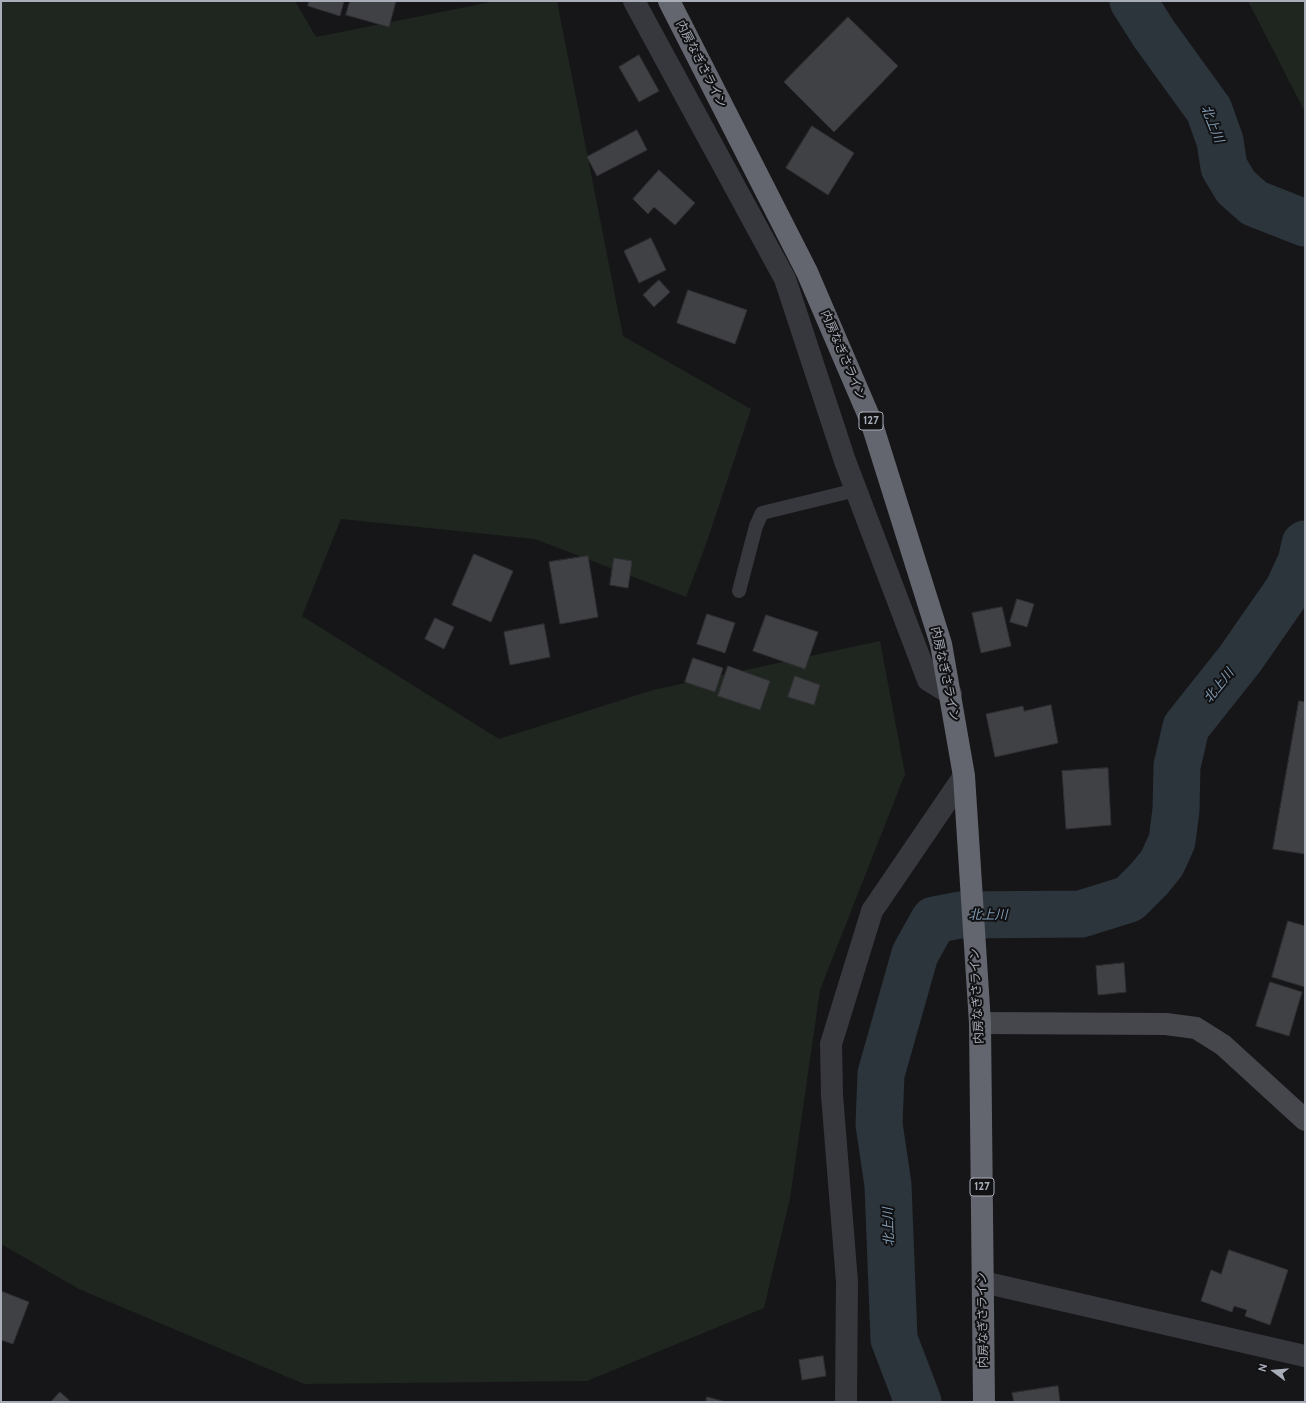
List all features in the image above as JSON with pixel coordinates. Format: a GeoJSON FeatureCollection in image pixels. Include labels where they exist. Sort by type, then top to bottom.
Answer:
{"type":"FeatureCollection","features":[{"type":"Feature","properties":{"kind":"highway","name":"内房なぎさライン"},"geometry":{"type":"LineString","coordinates":[[669,1],[807,272],[871,421],[941,644],[951,694],[964,776],[980,1023],[984,1402]]}},
{"type":"Feature","properties":{"kind":"street"},"geometry":{"type":"LineString","coordinates":[[634,1],[785,279],[856,490],[928,680],[951,694]]}},
{"type":"Feature","properties":{"kind":"street"},"geometry":{"type":"LineString","coordinates":[[846,1402],[847,1282],[832,1095],[831,1044],[872,910],[964,776]]}},
{"type":"Feature","properties":{"kind":"street"},"geometry":{"type":"LineString","coordinates":[[980,1023],[1166,1024],[1196,1028],[1222,1046],[1305,1120]]}},
{"type":"Feature","properties":{"kind":"street"},"geometry":{"type":"LineString","coordinates":[[983,1282],[1305,1356]]}},
{"type":"Feature","properties":{"kind":"lane"},"geometry":{"type":"LineString","coordinates":[[739,591],[756,526],[762,513],[856,490]]}},
{"type":"Feature","properties":{"kind":"shaded area"},"geometry":{"type":"Polygon","coordinates":[[[1,1],[295,1],[316,37],[496,1],[557,1],[623,336],[751,409],[705,547],[686,597],[535,539],[341,519],[302,616],[499,739],[653,690],[880,641],[905,774],[820,990],[790,1198],[764,1308],[587,1381],[304,1384],[79,1289],[1,1244],[1,1]]]}},
{"type":"Feature","properties":{"kind":"shaded area"},"geometry":{"type":"Polygon","coordinates":[[[1248,1],[1305,1],[1305,112],[1248,1]]]}},
{"type":"Feature","properties":{"kind":"building"},"geometry":{"type":"Polygon","coordinates":[[[309,1],[344,1],[340,16],[308,6],[309,1]]]}},
{"type":"Feature","properties":{"kind":"building"},"geometry":{"type":"Polygon","coordinates":[[[350,1],[396,1],[389,27],[346,15],[350,1]]]}},
{"type":"Feature","properties":{"kind":"building"},"geometry":{"type":"Polygon","coordinates":[[[848,17],[898,66],[834,132],[784,82],[848,17]]]}},
{"type":"Feature","properties":{"kind":"building"},"geometry":{"type":"Polygon","coordinates":[[[639,55],[659,91],[639,102],[619,67],[639,55]]]}},
{"type":"Feature","properties":{"kind":"building"},"geometry":{"type":"Polygon","coordinates":[[[812,126],[854,153],[828,195],[786,168],[812,126]]]}},
{"type":"Feature","properties":{"kind":"building"},"geometry":{"type":"Polygon","coordinates":[[[637,130],[647,150],[597,176],[587,157],[637,130]]]}},
{"type":"Feature","properties":{"kind":"building"},"geometry":{"type":"Polygon","coordinates":[[[659,170],[695,203],[675,225],[654,207],[648,214],[633,199],[659,170]]]}},
{"type":"Feature","properties":{"kind":"building"},"geometry":{"type":"Polygon","coordinates":[[[651,238],[666,270],[639,283],[624,251],[651,238]]]}},
{"type":"Feature","properties":{"kind":"building"},"geometry":{"type":"Polygon","coordinates":[[[659,280],[670,292],[654,307],[643,295],[659,280]]]}},
{"type":"Feature","properties":{"kind":"building"},"geometry":{"type":"Polygon","coordinates":[[[688,290],[747,310],[735,344],[677,323],[688,290]]]}},
{"type":"Feature","properties":{"kind":"building"},"geometry":{"type":"Polygon","coordinates":[[[474,554],[513,571],[491,622],[452,605],[474,554]]]}},
{"type":"Feature","properties":{"kind":"building"},"geometry":{"type":"Polygon","coordinates":[[[588,556],[598,617],[560,624],[549,562],[588,556]]]}},
{"type":"Feature","properties":{"kind":"building"},"geometry":{"type":"Polygon","coordinates":[[[614,558],[632,561],[628,588],[610,585],[614,558]]]}},
{"type":"Feature","properties":{"kind":"building"},"geometry":{"type":"Polygon","coordinates":[[[1017,599],[1034,604],[1027,627],[1010,622],[1017,599]]]}},
{"type":"Feature","properties":{"kind":"building"},"geometry":{"type":"Polygon","coordinates":[[[1002,607],[1011,646],[981,653],[972,613],[1002,607]]]}},
{"type":"Feature","properties":{"kind":"building"},"geometry":{"type":"Polygon","coordinates":[[[707,614],[735,623],[725,653],[697,644],[707,614]]]}},
{"type":"Feature","properties":{"kind":"building"},"geometry":{"type":"Polygon","coordinates":[[[766,615],[818,632],[805,669],[753,651],[766,615]]]}},
{"type":"Feature","properties":{"kind":"building"},"geometry":{"type":"Polygon","coordinates":[[[435,618],[454,627],[444,649],[425,639],[435,618]]]}},
{"type":"Feature","properties":{"kind":"building"},"geometry":{"type":"Polygon","coordinates":[[[544,624],[550,657],[510,665],[504,632],[544,624]]]}},
{"type":"Feature","properties":{"kind":"building"},"geometry":{"type":"Polygon","coordinates":[[[693,658],[723,668],[715,692],[685,682],[693,658]]]}},
{"type":"Feature","properties":{"kind":"building"},"geometry":{"type":"Polygon","coordinates":[[[728,666],[770,681],[760,710],[718,696],[728,666]]]}},
{"type":"Feature","properties":{"kind":"building"},"geometry":{"type":"Polygon","coordinates":[[[795,676],[820,685],[814,705],[788,697],[795,676]]]}},
{"type":"Feature","properties":{"kind":"building"},"geometry":{"type":"Polygon","coordinates":[[[1299,701],[1305,702],[1305,854],[1273,849],[1299,701]]]}},
{"type":"Feature","properties":{"kind":"building"},"geometry":{"type":"Polygon","coordinates":[[[1051,705],[1058,743],[995,757],[986,714],[1023,706],[1024,711],[1051,705]]]}},
{"type":"Feature","properties":{"kind":"building"},"geometry":{"type":"Polygon","coordinates":[[[1108,768],[1111,825],[1066,829],[1062,771],[1108,768]]]}},
{"type":"Feature","properties":{"kind":"building"},"geometry":{"type":"Polygon","coordinates":[[[1288,921],[1305,926],[1305,987],[1272,977],[1288,921]]]}},
{"type":"Feature","properties":{"kind":"building"},"geometry":{"type":"Polygon","coordinates":[[[1124,963],[1126,992],[1098,995],[1096,966],[1124,963]]]}},
{"type":"Feature","properties":{"kind":"building"},"geometry":{"type":"Polygon","coordinates":[[[1270,982],[1302,992],[1289,1036],[1256,1026],[1270,982]]]}},
{"type":"Feature","properties":{"kind":"building"},"geometry":{"type":"Polygon","coordinates":[[[1229,1250],[1288,1270],[1270,1325],[1245,1316],[1247,1310],[1234,1306],[1232,1312],[1201,1301],[1211,1270],[1221,1274],[1229,1250]]]}},
{"type":"Feature","properties":{"kind":"building"},"geometry":{"type":"Polygon","coordinates":[[[1,1291],[29,1302],[13,1344],[1,1340],[1,1291]]]}},
{"type":"Feature","properties":{"kind":"building"},"geometry":{"type":"Polygon","coordinates":[[[823,1356],[826,1376],[802,1380],[799,1360],[823,1356]]]}},
{"type":"Feature","properties":{"kind":"building"},"geometry":{"type":"Polygon","coordinates":[[[1058,1386],[1060,1402],[1014,1402],[1012,1393],[1058,1386]]]}},
{"type":"Feature","properties":{"kind":"building"},"geometry":{"type":"Polygon","coordinates":[[[60,1392],[70,1401],[51,1402],[60,1392]]]}},
{"type":"Feature","properties":{"kind":"building"},"geometry":{"type":"Polygon","coordinates":[[[707,1397],[726,1402],[706,1402],[707,1397]]]}},
{"type":"Feature","properties":{"kind":"waterway","name":"北上川"},"geometry":{"type":"LineString","coordinates":[[1133,1],[1154,34],[1209,110],[1220,141],[1224,167],[1236,187],[1254,203],[1305,223]]}},
{"type":"Feature","properties":{"kind":"waterway","name":"北上川"},"geometry":{"type":"LineString","coordinates":[[918,1402],[894,1339],[888,1185],[879,1124],[881,1074],[915,954],[934,920],[960,915],[1081,914],[1129,899],[1149,879],[1162,863],[1172,841],[1176,810],[1177,766],[1186,727],[1240,659],[1288,590],[1301,562],[1305,544]]}}]}
